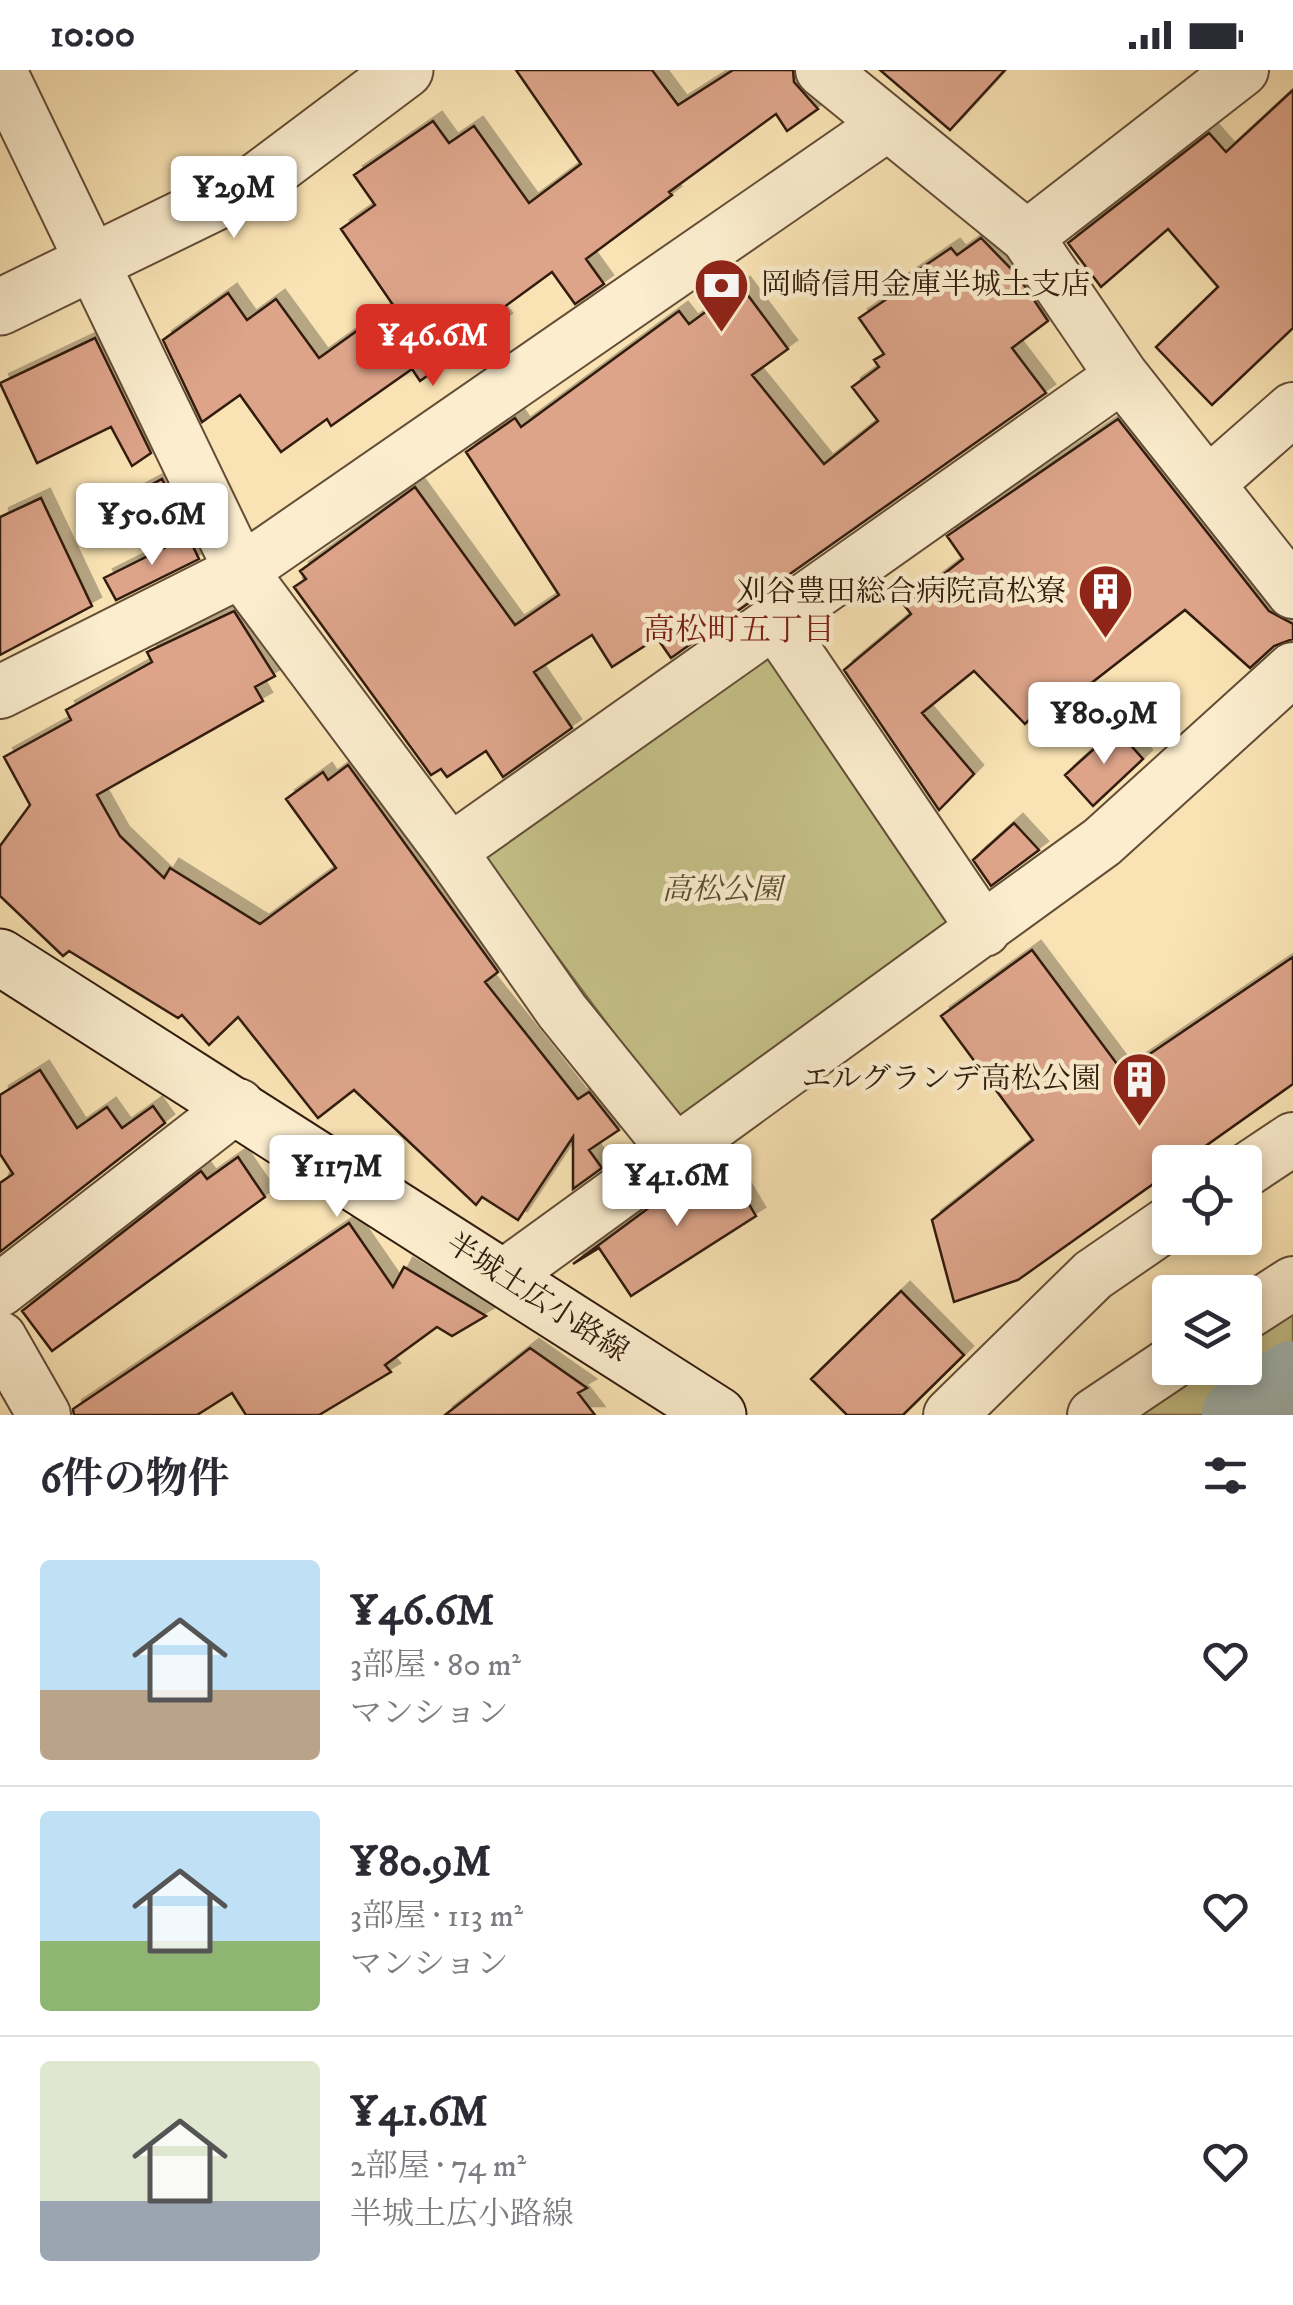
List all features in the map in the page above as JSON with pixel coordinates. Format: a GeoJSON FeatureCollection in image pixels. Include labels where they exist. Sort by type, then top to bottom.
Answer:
{"type":"FeatureCollection","features":[{"type":"Feature","properties":{"kind":"main road"},"geometry":{"type":"LineString","coordinates":[[0,307],[253,184],[405,70]]}},
{"type":"Feature","properties":{"kind":"main road","name":"半城土広小路線"},"geometry":{"type":"LineString","coordinates":[[9,973],[238,1105],[504,1276],[691,1409]]}},
{"type":"Feature","properties":{"kind":"street"},"geometry":{"type":"LineString","coordinates":[[822,70],[1026,238],[1122,376],[1210,482],[1293,592]]}},
{"type":"Feature","properties":{"kind":"street"},"geometry":{"type":"LineString","coordinates":[[1026,238],[1242,70]]}},
{"type":"Feature","properties":{"kind":"street"},"geometry":{"type":"LineString","coordinates":[[0,71],[90,266],[153,384],[241,571],[450,851],[562,1011],[676,1152]]}},
{"type":"Feature","properties":{"kind":"street"},"geometry":{"type":"LineString","coordinates":[[0,692],[241,571],[888,124]]}},
{"type":"Feature","properties":{"kind":"street"},"geometry":{"type":"LineString","coordinates":[[450,851],[1122,376]]}},
{"type":"Feature","properties":{"kind":"street"},"geometry":{"type":"LineString","coordinates":[[1210,482],[1293,409]]}},
{"type":"Feature","properties":{"kind":"street"},"geometry":{"type":"LineString","coordinates":[[775,622],[984,930]]}},
{"type":"Feature","properties":{"kind":"street"},"geometry":{"type":"LineString","coordinates":[[504,1276],[1102,842],[1293,669]]}},
{"type":"Feature","properties":{"kind":"street"},"geometry":{"type":"LineString","coordinates":[[0,1290],[238,1105]]}},
{"type":"Feature","properties":{"kind":"street"},"geometry":{"type":"LineString","coordinates":[[1262,1160],[1293,1139]]}},
{"type":"Feature","properties":{"kind":"street"},"geometry":{"type":"LineString","coordinates":[[950,1415],[1093,1275],[1152,1234]]}},
{"type":"Feature","properties":{"kind":"street"},"geometry":{"type":"LineString","coordinates":[[1262,1303],[1293,1283]]}},
{"type":"Feature","properties":{"kind":"street"},"geometry":{"type":"LineString","coordinates":[[0,1338],[44,1415]]}},
{"type":"Feature","properties":{"kind":"street"},"geometry":{"type":"LineString","coordinates":[[1094,1415],[1152,1376]]}},
{"type":"Feature","properties":{"kind":"green space","name":"高松公園"},"geometry":{"type":"Polygon","coordinates":[[[771,647],[960,927],[683,1126],[480,853],[771,647]]]}},
{"type":"Feature","properties":{"kind":"green space"},"geometry":{"type":"Polygon","coordinates":[[[1293,1286],[1293,1415],[1097,1415],[1152,1379],[1152,1385],[1262,1385],[1262,1307],[1293,1286]]]}},
{"type":"Feature","properties":{"kind":"building"},"geometry":{"type":"Polygon","coordinates":[[[516,70],[652,70],[678,105],[733,70],[793,70],[794,82],[818,109],[787,131],[776,114],[669,192],[672,195],[586,259],[604,284],[575,304],[552,272],[496,313],[503,322],[420,381],[412,369],[331,426],[327,419],[281,452],[240,395],[202,422],[163,340],[228,293],[247,320],[276,299],[319,358],[393,305],[341,229],[375,205],[354,175],[433,121],[449,143],[474,126],[529,203],[581,164],[516,70]]]}},
{"type":"Feature","properties":{"kind":"building"},"geometry":{"type":"Polygon","coordinates":[[[880,70],[1005,70],[950,130],[880,70]]]}},
{"type":"Feature","properties":{"kind":"building"},"geometry":{"type":"Polygon","coordinates":[[[1293,90],[1293,328],[1212,405],[1156,347],[1218,287],[1168,229],[1101,287],[1068,243],[1209,133],[1226,152],[1293,90]]]}},
{"type":"Feature","properties":{"kind":"building"},"geometry":{"type":"Polygon","coordinates":[[[981,238],[1018,276],[1048,321],[1012,348],[1046,393],[671,658],[657,638],[612,667],[592,635],[534,672],[572,728],[503,777],[486,751],[447,777],[441,769],[431,775],[294,587],[306,579],[300,571],[415,487],[515,625],[559,595],[466,452],[515,418],[521,427],[679,311],[689,324],[741,286],[788,349],[752,375],[824,464],[878,421],[852,387],[879,367],[874,360],[884,354],[859,318],[891,296],[887,291],[951,248],[957,255],[981,238]]]}},
{"type":"Feature","properties":{"kind":"building"},"geometry":{"type":"Polygon","coordinates":[[[95,338],[151,453],[132,466],[111,427],[37,463],[0,383],[95,338]]]}},
{"type":"Feature","properties":{"kind":"building"},"geometry":{"type":"Polygon","coordinates":[[[1118,419],[1269,611],[1293,624],[1293,639],[1274,646],[1250,668],[1185,610],[1062,706],[1053,695],[1025,724],[974,671],[922,713],[974,774],[939,810],[844,670],[911,614],[904,605],[963,559],[947,536],[1118,419]]]}},
{"type":"Feature","properties":{"kind":"building"},"geometry":{"type":"Polygon","coordinates":[[[162,479],[188,530],[158,545],[132,495],[162,479]]]}},
{"type":"Feature","properties":{"kind":"building"},"geometry":{"type":"Polygon","coordinates":[[[41,498],[92,606],[0,655],[0,517],[41,498]]]}},
{"type":"Feature","properties":{"kind":"building"},"geometry":{"type":"Polygon","coordinates":[[[188,536],[199,559],[116,600],[104,578],[188,536]]]}},
{"type":"Feature","properties":{"kind":"building"},"geometry":{"type":"Polygon","coordinates":[[[234,611],[275,676],[255,687],[263,701],[97,795],[120,836],[164,878],[170,868],[260,924],[336,868],[286,799],[323,772],[328,780],[348,765],[498,972],[485,982],[578,1099],[589,1092],[619,1130],[589,1150],[602,1168],[573,1189],[573,1137],[518,1220],[482,1197],[476,1205],[354,1090],[318,1118],[238,1017],[209,1045],[182,1015],[178,1018],[69,951],[63,956],[0,896],[0,846],[30,805],[4,757],[71,720],[66,710],[152,662],[147,652],[234,611]]]}},
{"type":"Feature","properties":{"kind":"building"},"geometry":{"type":"Polygon","coordinates":[[[1116,729],[1143,759],[1093,806],[1065,775],[1116,729]]]}},
{"type":"Feature","properties":{"kind":"building"},"geometry":{"type":"Polygon","coordinates":[[[1014,823],[1039,850],[991,886],[973,860],[1014,823]]]}},
{"type":"Feature","properties":{"kind":"building","name":"エルグランデ高松公園"},"geometry":{"type":"Polygon","coordinates":[[[1032,950],[1123,1072],[1293,957],[1293,1084],[1207,1145],[1152,1145],[1152,1185],[1018,1280],[954,1302],[932,1220],[1033,1140],[941,1016],[1032,950]]]}},
{"type":"Feature","properties":{"kind":"building"},"geometry":{"type":"Polygon","coordinates":[[[40,1070],[77,1128],[107,1107],[122,1128],[153,1106],[165,1123],[0,1252],[0,1183],[13,1174],[0,1154],[0,1095],[40,1070]]]}},
{"type":"Feature","properties":{"kind":"building"},"geometry":{"type":"Polygon","coordinates":[[[238,1157],[265,1197],[52,1351],[22,1311],[201,1171],[207,1179],[238,1157]]]}},
{"type":"Feature","properties":{"kind":"building"},"geometry":{"type":"Polygon","coordinates":[[[724,1162],[756,1216],[631,1296],[599,1248],[573,1264],[658,1201],[724,1162]]]}},
{"type":"Feature","properties":{"kind":"building"},"geometry":{"type":"Polygon","coordinates":[[[349,1223],[393,1287],[404,1267],[486,1316],[452,1336],[437,1327],[385,1365],[391,1372],[319,1415],[246,1415],[232,1393],[197,1415],[74,1415],[73,1409],[349,1223]]]}},
{"type":"Feature","properties":{"kind":"building"},"geometry":{"type":"Polygon","coordinates":[[[901,1291],[964,1355],[903,1415],[847,1415],[811,1379],[901,1291]]]}},
{"type":"Feature","properties":{"kind":"building"},"geometry":{"type":"Polygon","coordinates":[[[530,1348],[587,1388],[578,1393],[595,1415],[445,1415],[530,1348]]]}},
{"type":"Feature","properties":{"kind":"waterway"},"geometry":{"type":"LineString","coordinates":[[1241,1415],[1293,1380]]}},
{"type":"Feature","properties":{"kind":"place","name":"岡崎信用金庫半城土支店"},"geometry":{"type":"Point","coordinates":[722,334]}},
{"type":"Feature","properties":{"kind":"place","name":"刈谷豊田総合病院高松寮"},"geometry":{"type":"Point","coordinates":[1105,641]}},
{"type":"Feature","properties":{"kind":"place","name":"エルグランデ高松公園"},"geometry":{"type":"Point","coordinates":[1140,1128]}},
{"type":"Feature","properties":{"kind":"district","name":"高松町五丁目"},"geometry":{"type":"Point","coordinates":[739,631]}}]}
